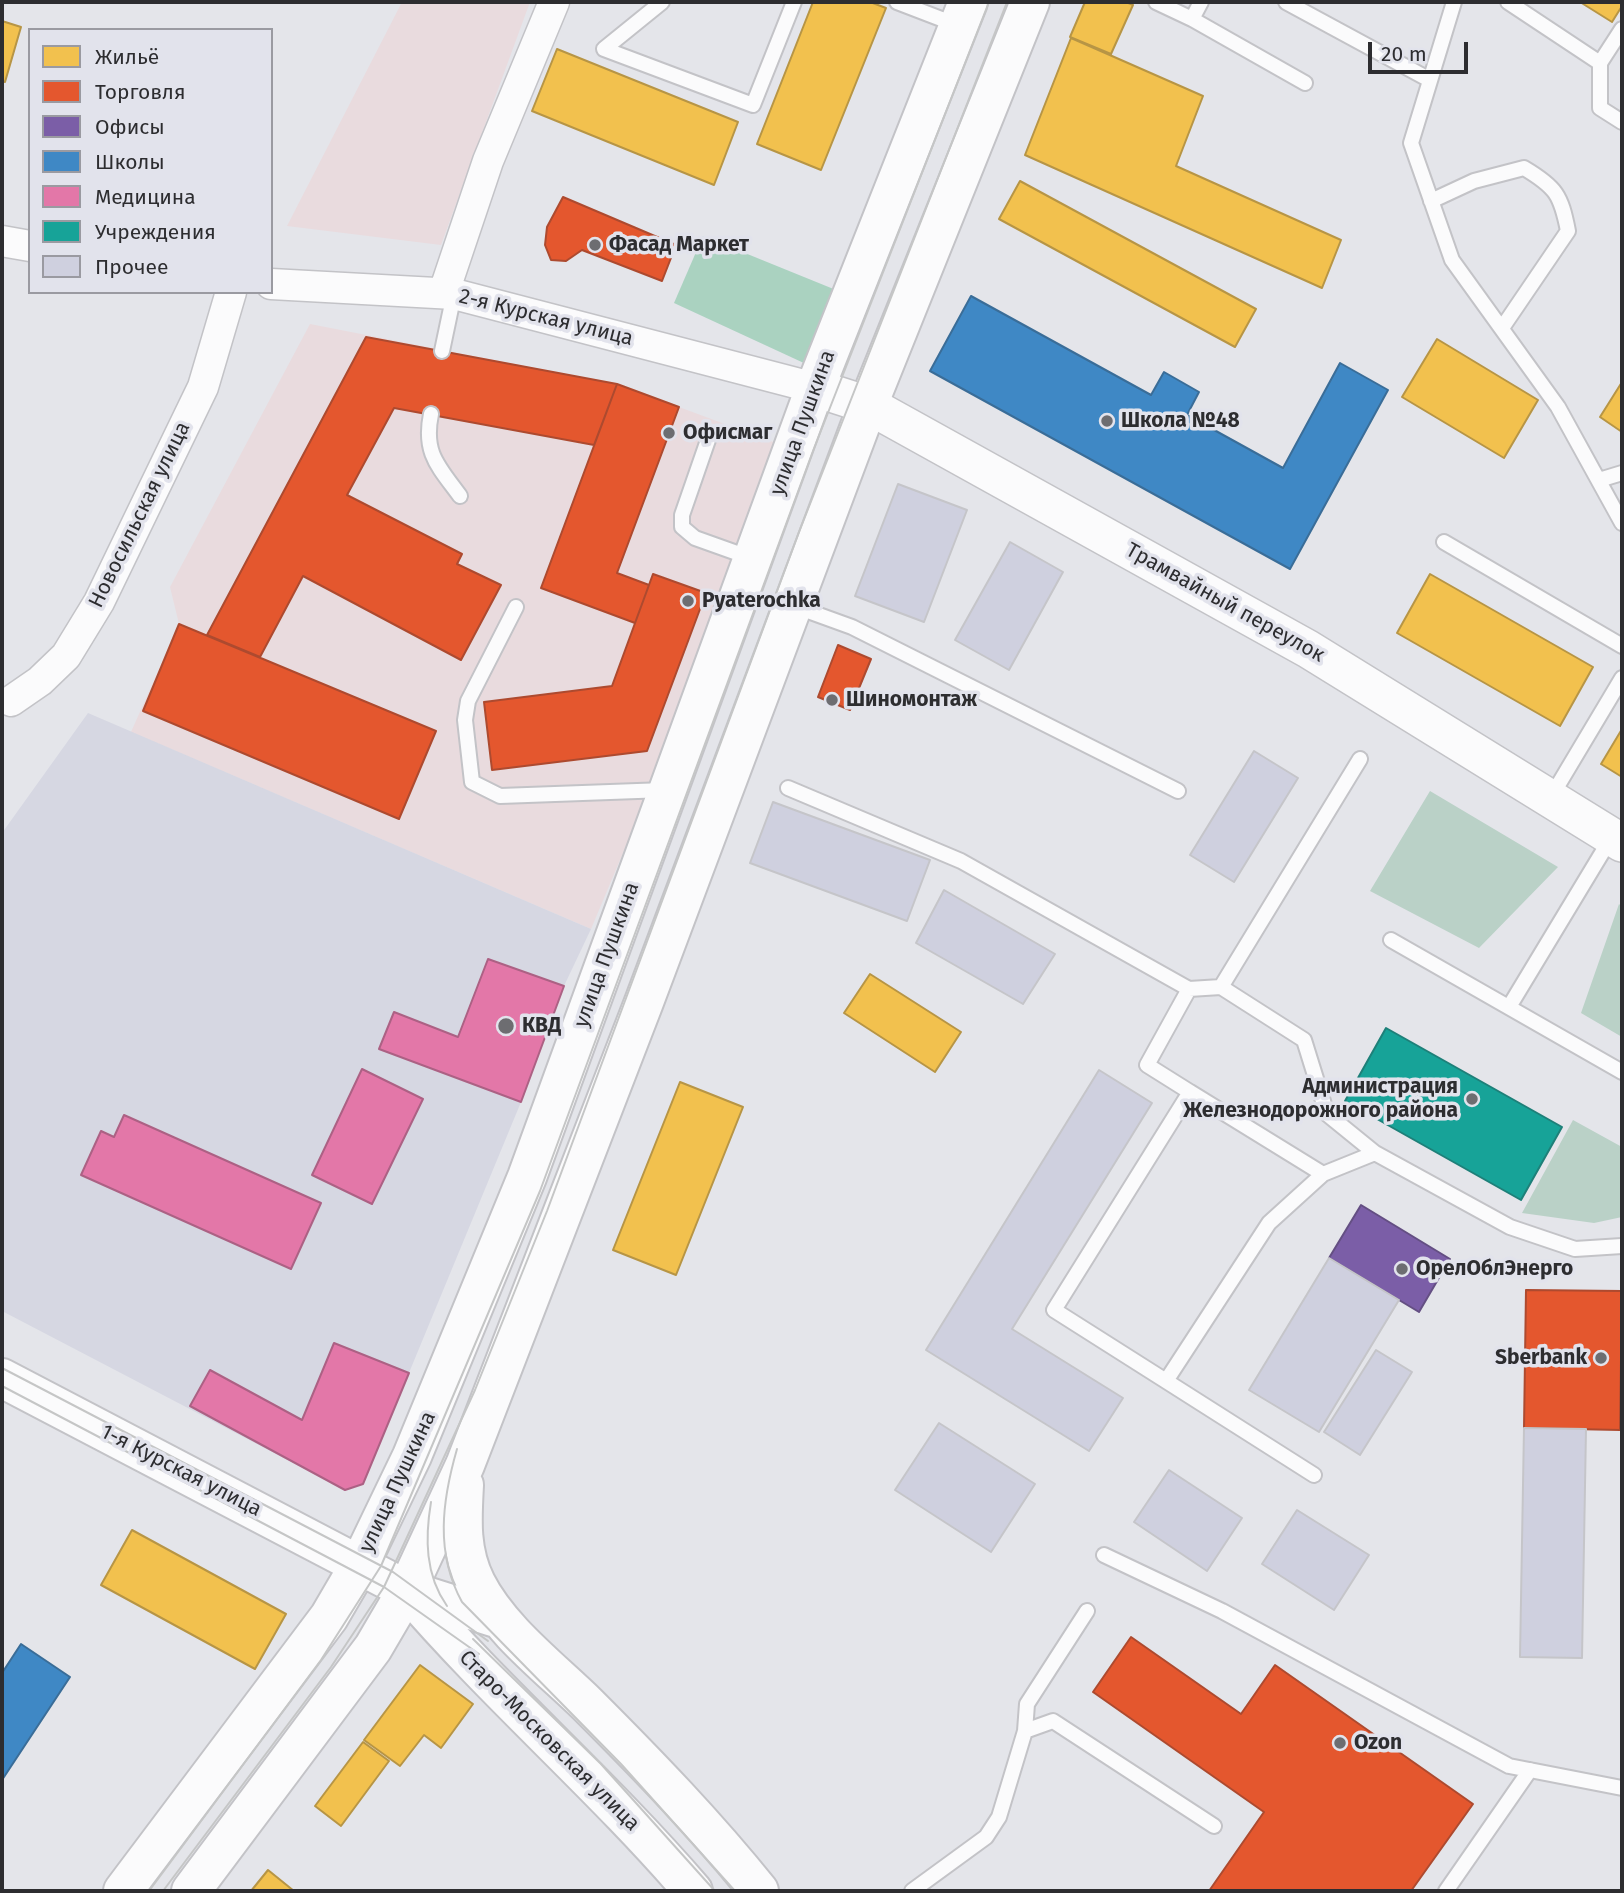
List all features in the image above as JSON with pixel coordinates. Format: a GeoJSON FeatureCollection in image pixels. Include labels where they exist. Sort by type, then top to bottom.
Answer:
{"type":"FeatureCollection","features":[{"type":"Feature","properties":{"kind":"main road"},"geometry":{"type":"LineString","coordinates":[[191,1891],[373,1648],[407,1590],[465,1465],[868,405],[1030,2]]}},
{"type":"Feature","properties":{"kind":"main road","name":"улица Пушкина"},"geometry":{"type":"LineString","coordinates":[[123,1891],[328,1617],[360,1564],[412,1455],[527,1177],[815,387],[963,14]]}},
{"type":"Feature","properties":{"kind":"main road","name":"1-я Курская улица"},"geometry":{"type":"LineString","coordinates":[[2,1378],[407,1590]]}},
{"type":"Feature","properties":{"kind":"main road"},"geometry":{"type":"LineString","coordinates":[[465,1465],[461,1535],[477,1584],[499,1619],[642,1761],[728,1853],[759,1891]]}},
{"type":"Feature","properties":{"kind":"main road"},"geometry":{"type":"LineString","coordinates":[[407,1590],[499,1619]]}},
{"type":"Feature","properties":{"kind":"main road","name":"Старо-Московская улица"},"geometry":{"type":"LineString","coordinates":[[407,1590],[464,1656],[581,1769],[693,1891]]}},
{"type":"Feature","properties":{"kind":"street"},"geometry":{"type":"LineString","coordinates":[[449,293],[488,161],[554,2]]}},
{"type":"Feature","properties":{"kind":"street"},"geometry":{"type":"LineString","coordinates":[[2,241],[28,246]]}},
{"type":"Feature","properties":{"kind":"street","name":"2-я Курская улица"},"geometry":{"type":"LineString","coordinates":[[273,284],[449,293],[815,387]]}},
{"type":"Feature","properties":{"kind":"street","name":"Новосильская улица"},"geometry":{"type":"LineString","coordinates":[[7,704],[40,681],[66,656],[99,602],[203,387],[230,294]]}},
{"type":"Feature","properties":{"kind":"street","name":"Трамвайный переулок"},"geometry":{"type":"LineString","coordinates":[[815,387],[868,405],[1308,649],[1617,840]]}},
{"type":"Feature","properties":{"kind":"lane"},"geometry":{"type":"LineString","coordinates":[[662,2],[604,49],[753,105],[794,2]]}},
{"type":"Feature","properties":{"kind":"lane"},"geometry":{"type":"LineString","coordinates":[[897,2],[963,14]]}},
{"type":"Feature","properties":{"kind":"lane"},"geometry":{"type":"LineString","coordinates":[[1156,2],[1192,19],[1305,83]]}},
{"type":"Feature","properties":{"kind":"lane"},"geometry":{"type":"LineString","coordinates":[[1192,19],[1201,2]]}},
{"type":"Feature","properties":{"kind":"lane"},"geometry":{"type":"LineString","coordinates":[[1286,2],[1430,80]]}},
{"type":"Feature","properties":{"kind":"lane"},"geometry":{"type":"LineString","coordinates":[[1454,2],[1411,143],[1452,260],[1558,407],[1622,523]]}},
{"type":"Feature","properties":{"kind":"lane"},"geometry":{"type":"LineString","coordinates":[[1508,2],[1600,64]]}},
{"type":"Feature","properties":{"kind":"lane"},"geometry":{"type":"LineString","coordinates":[[1622,29],[1600,64],[1600,108],[1622,122]]}},
{"type":"Feature","properties":{"kind":"lane"},"geometry":{"type":"LineString","coordinates":[[1431,201],[1474,181],[1524,168],[1548,182],[1562,200],[1568,231],[1502,328]]}},
{"type":"Feature","properties":{"kind":"lane"},"geometry":{"type":"LineString","coordinates":[[442,351],[449,293]]}},
{"type":"Feature","properties":{"kind":"lane"},"geometry":{"type":"LineString","coordinates":[[430,414],[427,432],[429,449],[460,496]]}},
{"type":"Feature","properties":{"kind":"lane"},"geometry":{"type":"LineString","coordinates":[[708,440],[682,515],[682,527],[695,538],[752,559]]}},
{"type":"Feature","properties":{"kind":"lane"},"geometry":{"type":"LineString","coordinates":[[1598,480],[1622,473]]}},
{"type":"Feature","properties":{"kind":"lane"},"geometry":{"type":"LineString","coordinates":[[1444,542],[1622,646]]}},
{"type":"Feature","properties":{"kind":"lane"},"geometry":{"type":"LineString","coordinates":[[793,606],[852,627],[1178,791]]}},
{"type":"Feature","properties":{"kind":"lane"},"geometry":{"type":"LineString","coordinates":[[516,607],[468,701],[465,720],[472,782],[500,796],[668,789]]}},
{"type":"Feature","properties":{"kind":"lane"},"geometry":{"type":"LineString","coordinates":[[1551,797],[1622,678]]}},
{"type":"Feature","properties":{"kind":"lane"},"geometry":{"type":"LineString","coordinates":[[1222,987],[1360,759]]}},
{"type":"Feature","properties":{"kind":"lane"},"geometry":{"type":"LineString","coordinates":[[788,788],[961,862],[1189,989],[1222,987],[1304,1040],[1327,1114],[1375,1153],[1510,1227],[1575,1249],[1622,1246]]}},
{"type":"Feature","properties":{"kind":"lane"},"geometry":{"type":"LineString","coordinates":[[1509,1007],[1617,840]]}},
{"type":"Feature","properties":{"kind":"lane"},"geometry":{"type":"LineString","coordinates":[[1391,940],[1622,1072]]}},
{"type":"Feature","properties":{"kind":"lane"},"geometry":{"type":"LineString","coordinates":[[1189,989],[1147,1065],[1323,1174]]}},
{"type":"Feature","properties":{"kind":"lane"},"geometry":{"type":"LineString","coordinates":[[1191,1092],[1054,1310],[1314,1475]]}},
{"type":"Feature","properties":{"kind":"lane"},"geometry":{"type":"LineString","coordinates":[[1166,1381],[1269,1223],[1323,1174],[1375,1153]]}},
{"type":"Feature","properties":{"kind":"lane"},"geometry":{"type":"LineString","coordinates":[[1104,1555],[1222,1611],[1509,1766],[1622,1788]]}},
{"type":"Feature","properties":{"kind":"lane"},"geometry":{"type":"LineString","coordinates":[[919,1890],[986,1837],[999,1817],[1026,1731],[1027,1703],[1087,1611]]}},
{"type":"Feature","properties":{"kind":"lane"},"geometry":{"type":"LineString","coordinates":[[1026,1731],[1053,1721],[1214,1826]]}},
{"type":"Feature","properties":{"kind":"lane"},"geometry":{"type":"LineString","coordinates":[[1446,1891],[1530,1770]]}},
{"type":"Feature","properties":{"kind":"shaded area"},"geometry":{"type":"Polygon","coordinates":[[[402,2],[530,2],[441,245],[287,226],[402,2]]]}},
{"type":"Feature","properties":{"kind":"shaded area"},"geometry":{"type":"Polygon","coordinates":[[[310,324],[617,384],[776,443],[644,803],[591,929],[131,732],[179,624],[170,587],[310,324]]]}},
{"type":"Feature","properties":{"kind":"shaded area"},"geometry":{"type":"Polygon","coordinates":[[[88,713],[591,929],[564,986],[521,1102],[363,1484],[345,1490],[2,1311],[2,833],[88,713]]]}},
{"type":"Feature","properties":{"kind":"green space"},"geometry":{"type":"Polygon","coordinates":[[[703,236],[836,290],[806,364],[674,303],[703,236]]]}},
{"type":"Feature","properties":{"kind":"green space"},"geometry":{"type":"Polygon","coordinates":[[[1430,791],[1558,867],[1479,948],[1370,891],[1430,791]]]}},
{"type":"Feature","properties":{"kind":"green space"},"geometry":{"type":"Polygon","coordinates":[[[1619,904],[1622,907],[1622,1037],[1581,1013],[1619,904]]]}},
{"type":"Feature","properties":{"kind":"green space"},"geometry":{"type":"Polygon","coordinates":[[[1573,1120],[1622,1147],[1622,1217],[1594,1223],[1522,1213],[1573,1120]]]}},
{"type":"Feature","properties":{"kind":"building: Жильё"},"geometry":{"type":"Polygon","coordinates":[[[813,2],[870,2],[886,8],[821,170],[757,144],[813,2]]]}},
{"type":"Feature","properties":{"kind":"building: Жильё"},"geometry":{"type":"Polygon","coordinates":[[[1085,2],[1126,2],[1133,5],[1111,54],[1070,37],[1085,2]]]}},
{"type":"Feature","properties":{"kind":"building: Жильё"},"geometry":{"type":"Polygon","coordinates":[[[1580,2],[1622,2],[1622,6],[1612,22],[1580,2]]]}},
{"type":"Feature","properties":{"kind":"building: Жильё"},"geometry":{"type":"Polygon","coordinates":[[[2,21],[21,27],[5,82],[2,81],[2,21]]]}},
{"type":"Feature","properties":{"kind":"building: Жильё"},"geometry":{"type":"Polygon","coordinates":[[[1071,38],[1203,96],[1176,166],[1341,240],[1322,288],[1025,155],[1071,38]]]}},
{"type":"Feature","properties":{"kind":"building: Жильё"},"geometry":{"type":"Polygon","coordinates":[[[557,49],[738,122],[714,185],[532,111],[557,49]]]}},
{"type":"Feature","properties":{"kind":"building: Жильё"},"geometry":{"type":"Polygon","coordinates":[[[1020,181],[1256,309],[1235,347],[999,219],[1020,181]]]}},
{"type":"Feature","properties":{"kind":"building: Жильё"},"geometry":{"type":"Polygon","coordinates":[[[1437,339],[1538,400],[1504,458],[1402,397],[1437,339]]]}},
{"type":"Feature","properties":{"kind":"building: Жильё"},"geometry":{"type":"Polygon","coordinates":[[[1622,382],[1622,432],[1600,417],[1622,382]]]}},
{"type":"Feature","properties":{"kind":"building: Жильё"},"geometry":{"type":"Polygon","coordinates":[[[1430,574],[1593,667],[1560,726],[1397,633],[1430,574]]]}},
{"type":"Feature","properties":{"kind":"building: Жильё"},"geometry":{"type":"Polygon","coordinates":[[[1622,729],[1622,777],[1601,764],[1622,729]]]}},
{"type":"Feature","properties":{"kind":"building: Жильё"},"geometry":{"type":"Polygon","coordinates":[[[870,974],[961,1032],[935,1072],[844,1013],[870,974]]]}},
{"type":"Feature","properties":{"kind":"building: Жильё"},"geometry":{"type":"Polygon","coordinates":[[[680,1082],[743,1107],[676,1275],[613,1250],[680,1082]]]}},
{"type":"Feature","properties":{"kind":"building: Жильё"},"geometry":{"type":"Polygon","coordinates":[[[132,1530],[286,1614],[255,1669],[101,1585],[132,1530]]]}},
{"type":"Feature","properties":{"kind":"building: Жильё"},"geometry":{"type":"Polygon","coordinates":[[[420,1665],[473,1704],[441,1748],[424,1735],[400,1766],[364,1740],[420,1665]]]}},
{"type":"Feature","properties":{"kind":"building: Жильё"},"geometry":{"type":"Polygon","coordinates":[[[363,1742],[389,1761],[341,1826],[315,1806],[363,1742]]]}},
{"type":"Feature","properties":{"kind":"building: Жильё"},"geometry":{"type":"Polygon","coordinates":[[[268,1870],[294,1891],[251,1891],[268,1870]]]}},
{"type":"Feature","properties":{"kind":"building: Торговля"},"geometry":{"type":"Polygon","coordinates":[[[563,197],[676,245],[662,281],[582,250],[566,261],[551,260],[545,245],[547,227],[563,197]]]}},
{"type":"Feature","properties":{"kind":"building: Торговля"},"geometry":{"type":"Polygon","coordinates":[[[366,337],[617,384],[594,445],[394,408],[347,495],[462,554],[457,564],[501,585],[461,660],[303,576],[260,657],[207,635],[366,337]]]}},
{"type":"Feature","properties":{"kind":"building: Торговля"},"geometry":{"type":"Polygon","coordinates":[[[617,384],[679,407],[617,573],[649,585],[635,623],[541,588],[617,384]]]}},
{"type":"Feature","properties":{"kind":"building: Торговля"},"geometry":{"type":"Polygon","coordinates":[[[653,574],[706,593],[647,751],[492,770],[484,702],[612,686],[653,574]]]}},
{"type":"Feature","properties":{"kind":"building: Торговля"},"geometry":{"type":"Polygon","coordinates":[[[179,624],[436,731],[399,819],[143,711],[179,624]]]}},
{"type":"Feature","properties":{"kind":"building: Торговля"},"geometry":{"type":"Polygon","coordinates":[[[838,645],[871,659],[850,710],[818,697],[838,645]]]}},
{"type":"Feature","properties":{"kind":"building: Торговля"},"geometry":{"type":"Polygon","coordinates":[[[1526,1290],[1622,1291],[1620,1430],[1524,1428],[1526,1290]]]}},
{"type":"Feature","properties":{"kind":"building: Торговля"},"geometry":{"type":"Polygon","coordinates":[[[1131,1637],[1241,1714],[1275,1665],[1473,1804],[1411,1891],[1209,1891],[1264,1812],[1093,1692],[1131,1637]]]}},
{"type":"Feature","properties":{"kind":"building: Офисы"},"geometry":{"type":"Polygon","coordinates":[[[1361,1205],[1450,1259],[1419,1312],[1329,1258],[1361,1205]]]}},
{"type":"Feature","properties":{"kind":"building: Школы"},"geometry":{"type":"Polygon","coordinates":[[[971,296],[1151,395],[1164,372],[1199,392],[1187,415],[1283,468],[1340,363],[1388,390],[1290,569],[930,371],[971,296]]]}},
{"type":"Feature","properties":{"kind":"building: Школы"},"geometry":{"type":"Polygon","coordinates":[[[21,1644],[70,1677],[2,1780],[2,1673],[21,1644]]]}},
{"type":"Feature","properties":{"kind":"building: Медицина","name":"КВД"},"geometry":{"type":"Polygon","coordinates":[[[488,959],[564,986],[521,1102],[379,1049],[394,1012],[458,1037],[488,959]]]}},
{"type":"Feature","properties":{"kind":"building: Медицина"},"geometry":{"type":"Polygon","coordinates":[[[362,1069],[423,1099],[372,1204],[312,1175],[362,1069]]]}},
{"type":"Feature","properties":{"kind":"building: Медицина"},"geometry":{"type":"Polygon","coordinates":[[[124,1115],[321,1203],[291,1269],[81,1175],[101,1131],[114,1137],[124,1115]]]}},
{"type":"Feature","properties":{"kind":"building: Медицина"},"geometry":{"type":"Polygon","coordinates":[[[334,1343],[409,1373],[363,1484],[345,1490],[190,1406],[210,1370],[302,1420],[334,1343]]]}},
{"type":"Feature","properties":{"kind":"building: Учреждения"},"geometry":{"type":"Polygon","coordinates":[[[1386,1028],[1562,1127],[1521,1200],[1345,1101],[1386,1028]]]}},
{"type":"Feature","properties":{"kind":"building: Прочее"},"geometry":{"type":"Polygon","coordinates":[[[898,484],[967,510],[924,622],[855,596],[898,484]]]}},
{"type":"Feature","properties":{"kind":"building: Прочее"},"geometry":{"type":"Polygon","coordinates":[[[1010,542],[1063,572],[1009,670],[955,640],[1010,542]]]}},
{"type":"Feature","properties":{"kind":"building: Прочее"},"geometry":{"type":"Polygon","coordinates":[[[1254,751],[1298,778],[1234,882],[1190,855],[1254,751]]]}},
{"type":"Feature","properties":{"kind":"building: Прочее"},"geometry":{"type":"Polygon","coordinates":[[[773,802],[930,860],[907,921],[750,863],[773,802]]]}},
{"type":"Feature","properties":{"kind":"building: Прочее"},"geometry":{"type":"Polygon","coordinates":[[[944,890],[1055,954],[1023,1004],[916,943],[944,890]]]}},
{"type":"Feature","properties":{"kind":"building: Прочее"},"geometry":{"type":"Polygon","coordinates":[[[1099,1070],[1152,1103],[1012,1329],[1123,1398],[1089,1451],[926,1350],[1099,1070]]]}},
{"type":"Feature","properties":{"kind":"building: Прочее"},"geometry":{"type":"Polygon","coordinates":[[[1329,1258],[1399,1300],[1319,1432],[1249,1390],[1329,1258]]]}},
{"type":"Feature","properties":{"kind":"building: Прочее"},"geometry":{"type":"Polygon","coordinates":[[[1376,1350],[1412,1372],[1360,1455],[1324,1432],[1376,1350]]]}},
{"type":"Feature","properties":{"kind":"building: Прочее"},"geometry":{"type":"Polygon","coordinates":[[[939,1423],[1035,1484],[991,1552],[895,1490],[939,1423]]]}},
{"type":"Feature","properties":{"kind":"building: Прочее"},"geometry":{"type":"Polygon","coordinates":[[[1524,1428],[1586,1429],[1582,1658],[1520,1657],[1524,1428]]]}},
{"type":"Feature","properties":{"kind":"building: Прочее"},"geometry":{"type":"Polygon","coordinates":[[[1169,1470],[1242,1518],[1207,1571],[1134,1522],[1169,1470]]]}},
{"type":"Feature","properties":{"kind":"building: Прочее"},"geometry":{"type":"Polygon","coordinates":[[[1297,1510],[1369,1555],[1334,1610],[1262,1564],[1297,1510]]]}},
{"type":"Feature","properties":{"kind":"tram line"},"geometry":{"type":"LineString","coordinates":[[149,1891],[321,1660],[381,1566],[540,1191],[813,451],[989,2]]}},
{"type":"Feature","properties":{"kind":"tram line"},"geometry":{"type":"LineString","coordinates":[[163,1891],[331,1667],[384,1587],[475,1390],[547,1211],[799,532],[1007,2]]}},
{"type":"Feature","properties":{"kind":"tram line"},"geometry":{"type":"LineString","coordinates":[[2,1368],[393,1572],[488,1641]]}},
{"type":"Feature","properties":{"kind":"tram line"},"geometry":{"type":"LineString","coordinates":[[2,1386],[384,1587],[479,1654]]}},
{"type":"Feature","properties":{"kind":"tram line"},"geometry":{"type":"LineString","coordinates":[[457,1449],[448,1488],[444,1527],[448,1565],[462,1602],[621,1764],[735,1891]]}},
{"type":"Feature","properties":{"kind":"tram line"},"geometry":{"type":"LineString","coordinates":[[431,1502],[428,1556],[434,1582],[447,1606]]}},
{"type":"Feature","properties":{"kind":"tram line"},"geometry":{"type":"LineString","coordinates":[[473,1639],[601,1764],[715,1891]]}},
{"type":"Feature","properties":{"kind":"place","name":"Фасад Маркет"},"geometry":{"type":"Point","coordinates":[595,245]}},
{"type":"Feature","properties":{"kind":"place","name":"Школа №48"},"geometry":{"type":"Point","coordinates":[1107,421]}},
{"type":"Feature","properties":{"kind":"place","name":"Офисмаг"},"geometry":{"type":"Point","coordinates":[669,433]}},
{"type":"Feature","properties":{"kind":"place","name":"Pyaterochka"},"geometry":{"type":"Point","coordinates":[688,601]}},
{"type":"Feature","properties":{"kind":"place","name":"Шиномонтаж"},"geometry":{"type":"Point","coordinates":[832,700]}},
{"type":"Feature","properties":{"kind":"place","name":"КВД"},"geometry":{"type":"Point","coordinates":[506,1026]}},
{"type":"Feature","properties":{"kind":"place","name":"Администрация Железнодорожного района"},"geometry":{"type":"Point","coordinates":[1472,1099]}},
{"type":"Feature","properties":{"kind":"place","name":"ОрелОблЭнерго"},"geometry":{"type":"Point","coordinates":[1402,1269]}},
{"type":"Feature","properties":{"kind":"place","name":"Sberbank"},"geometry":{"type":"Point","coordinates":[1601,1358]}},
{"type":"Feature","properties":{"kind":"place","name":"Ozon"},"geometry":{"type":"Point","coordinates":[1340,1743]}}]}
